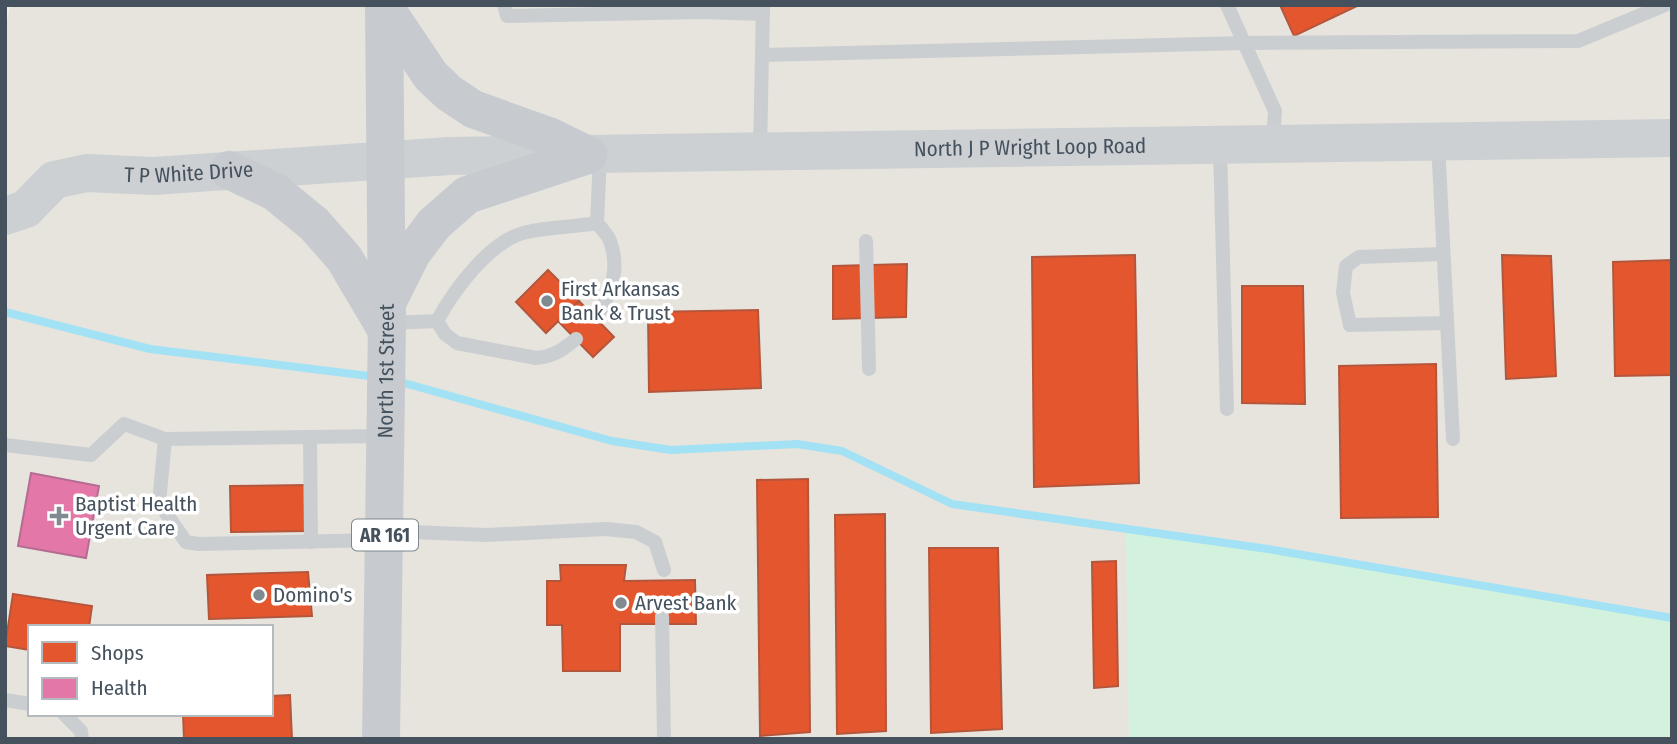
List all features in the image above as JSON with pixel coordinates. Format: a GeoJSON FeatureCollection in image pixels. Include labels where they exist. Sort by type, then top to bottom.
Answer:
{"type":"FeatureCollection","features":[{"type":"Feature","properties":{"kind":"main road"},"geometry":{"type":"LineString","coordinates":[[384,5],[431,76],[449,93],[473,109],[594,155]]}},
{"type":"Feature","properties":{"kind":"main road","name":"North 1st Street"},"geometry":{"type":"LineString","coordinates":[[381,739],[387,318],[384,5]]}},
{"type":"Feature","properties":{"kind":"main road","name":"North J P Wright Loop Road"},"geometry":{"type":"LineString","coordinates":[[386,159],[1672,138]]}},
{"type":"Feature","properties":{"kind":"main road"},"geometry":{"type":"LineString","coordinates":[[387,318],[412,253],[434,224],[467,195],[594,155]]}},
{"type":"Feature","properties":{"kind":"main road","name":"T P White Drive"},"geometry":{"type":"LineString","coordinates":[[5,216],[26,209],[54,180],[87,173],[153,176],[386,159]]}},
{"type":"Feature","properties":{"kind":"main road"},"geometry":{"type":"LineString","coordinates":[[229,170],[275,192],[314,224],[344,258],[387,318]]}},
{"type":"Feature","properties":{"kind":"lane"},"geometry":{"type":"LineString","coordinates":[[504,5],[507,16],[701,8],[763,10],[760,153]]}},
{"type":"Feature","properties":{"kind":"lane"},"geometry":{"type":"LineString","coordinates":[[1227,5],[1275,111],[1273,145]]}},
{"type":"Feature","properties":{"kind":"lane"},"geometry":{"type":"LineString","coordinates":[[763,55],[1244,43],[1578,41],[1665,5]]}},
{"type":"Feature","properties":{"kind":"lane"},"geometry":{"type":"LineString","coordinates":[[1438,142],[1453,439]]}},
{"type":"Feature","properties":{"kind":"lane"},"geometry":{"type":"LineString","coordinates":[[1220,146],[1227,409]]}},
{"type":"Feature","properties":{"kind":"lane"},"geometry":{"type":"LineString","coordinates":[[594,155],[597,223],[610,240],[613,279],[611,292],[596,317]]}},
{"type":"Feature","properties":{"kind":"lane"},"geometry":{"type":"LineString","coordinates":[[437,321],[465,278],[506,241],[526,232],[597,223]]}},
{"type":"Feature","properties":{"kind":"lane"},"geometry":{"type":"LineString","coordinates":[[866,241],[869,369]]}},
{"type":"Feature","properties":{"kind":"lane"},"geometry":{"type":"LineString","coordinates":[[1443,254],[1359,257],[1346,266],[1343,293],[1350,325],[1447,323]]}},
{"type":"Feature","properties":{"kind":"lane"},"geometry":{"type":"LineString","coordinates":[[387,318],[437,321]]}},
{"type":"Feature","properties":{"kind":"lane"},"geometry":{"type":"LineString","coordinates":[[437,321],[445,334],[457,343],[536,358],[559,353],[576,339]]}},
{"type":"Feature","properties":{"kind":"lane"},"geometry":{"type":"LineString","coordinates":[[5,445],[92,455],[124,424],[164,439],[386,436]]}},
{"type":"Feature","properties":{"kind":"lane"},"geometry":{"type":"LineString","coordinates":[[310,437],[311,542]]}},
{"type":"Feature","properties":{"kind":"lane"},"geometry":{"type":"LineString","coordinates":[[164,439],[159,503],[186,541],[200,544],[311,542],[385,535],[487,535],[606,529],[636,532],[656,541],[663,570]]}},
{"type":"Feature","properties":{"kind":"lane"},"geometry":{"type":"LineString","coordinates":[[662,616],[664,732]]}},
{"type":"Feature","properties":{"kind":"lane"},"geometry":{"type":"LineString","coordinates":[[5,700],[28,704]]}},
{"type":"Feature","properties":{"kind":"lane"},"geometry":{"type":"LineString","coordinates":[[66,716],[81,731],[82,739]]}},
{"type":"Feature","properties":{"kind":"shaded area"},"geometry":{"type":"Polygon","coordinates":[[[10,5],[1672,5],[1672,619],[1127,533],[1129,739],[5,739],[5,31],[10,5]]]}},
{"type":"Feature","properties":{"kind":"green space"},"geometry":{"type":"Polygon","coordinates":[[[1126,529],[1268,549],[1672,618],[1672,739],[1129,739],[1126,529]]]}},
{"type":"Feature","properties":{"kind":"building: Shops"},"geometry":{"type":"Polygon","coordinates":[[[1280,5],[1359,5],[1294,36],[1280,5]]]}},
{"type":"Feature","properties":{"kind":"building: Shops"},"geometry":{"type":"Polygon","coordinates":[[[1135,255],[1139,483],[1034,487],[1032,257],[1135,255]]]}},
{"type":"Feature","properties":{"kind":"building: Shops"},"geometry":{"type":"Polygon","coordinates":[[[1502,255],[1551,256],[1556,376],[1506,379],[1502,255]]]}},
{"type":"Feature","properties":{"kind":"building: Shops"},"geometry":{"type":"Polygon","coordinates":[[[1672,260],[1672,375],[1615,376],[1613,262],[1672,260]]]}},
{"type":"Feature","properties":{"kind":"building: Shops"},"geometry":{"type":"Polygon","coordinates":[[[907,264],[906,317],[833,319],[833,266],[907,264]]]}},
{"type":"Feature","properties":{"kind":"building: Shops","name":"First Arkansas Bank & Trust"},"geometry":{"type":"Polygon","coordinates":[[[548,270],[579,301],[546,333],[516,302],[548,270]]]}},
{"type":"Feature","properties":{"kind":"building: Shops"},"geometry":{"type":"Polygon","coordinates":[[[1242,286],[1303,286],[1305,404],[1242,403],[1242,286]]]}},
{"type":"Feature","properties":{"kind":"building: Shops"},"geometry":{"type":"Polygon","coordinates":[[[579,301],[614,337],[593,357],[558,321],[579,301]]]}},
{"type":"Feature","properties":{"kind":"building: Shops"},"geometry":{"type":"Polygon","coordinates":[[[758,310],[761,388],[649,392],[648,312],[758,310]]]}},
{"type":"Feature","properties":{"kind":"building: Shops"},"geometry":{"type":"Polygon","coordinates":[[[1436,364],[1438,517],[1341,518],[1339,366],[1436,364]]]}},
{"type":"Feature","properties":{"kind":"building: Shops"},"geometry":{"type":"Polygon","coordinates":[[[808,479],[810,732],[760,736],[757,480],[808,479]]]}},
{"type":"Feature","properties":{"kind":"building: Shops"},"geometry":{"type":"Polygon","coordinates":[[[307,485],[308,531],[231,532],[230,486],[307,485]]]}},
{"type":"Feature","properties":{"kind":"building: Shops"},"geometry":{"type":"Polygon","coordinates":[[[885,514],[886,731],[837,734],[835,515],[885,514]]]}},
{"type":"Feature","properties":{"kind":"building: Shops"},"geometry":{"type":"Polygon","coordinates":[[[929,548],[998,548],[1002,729],[931,733],[929,548]]]}},
{"type":"Feature","properties":{"kind":"building: Shops"},"geometry":{"type":"Polygon","coordinates":[[[1116,561],[1118,686],[1094,688],[1092,562],[1116,561]]]}},
{"type":"Feature","properties":{"kind":"building: Shops","name":"Arvest Bank"},"geometry":{"type":"Polygon","coordinates":[[[560,565],[626,565],[624,581],[695,580],[696,624],[620,624],[620,671],[563,671],[562,625],[547,625],[547,581],[561,581],[560,565]]]}},
{"type":"Feature","properties":{"kind":"building: Shops","name":"Domino's"},"geometry":{"type":"Polygon","coordinates":[[[308,572],[312,616],[209,619],[207,575],[308,572]]]}},
{"type":"Feature","properties":{"kind":"building: Shops"},"geometry":{"type":"Polygon","coordinates":[[[13,594],[92,606],[89,625],[28,625],[28,650],[5,646],[13,594]]]}},
{"type":"Feature","properties":{"kind":"building: Shops"},"geometry":{"type":"Polygon","coordinates":[[[290,695],[292,739],[184,739],[183,716],[273,716],[273,696],[290,695]]]}},
{"type":"Feature","properties":{"kind":"building: Health","name":"Baptist Health Urgent Care"},"geometry":{"type":"Polygon","coordinates":[[[31,473],[99,486],[86,558],[18,546],[31,473]]]}},
{"type":"Feature","properties":{"kind":"waterway"},"geometry":{"type":"LineString","coordinates":[[5,312],[150,349],[377,377]]}},
{"type":"Feature","properties":{"kind":"waterway"},"geometry":{"type":"LineString","coordinates":[[397,381],[612,441],[671,450],[797,444],[842,451],[952,504],[1268,549],[1672,618]]}},
{"type":"Feature","properties":{"kind":"place","name":"First Arkansas Bank & Trust"},"geometry":{"type":"Point","coordinates":[547,301]}},
{"type":"Feature","properties":{"kind":"place","name":"Baptist Health Urgent Care"},"geometry":{"type":"Point","coordinates":[59,516]}},
{"type":"Feature","properties":{"kind":"place","name":"Domino's"},"geometry":{"type":"Point","coordinates":[259,595]}},
{"type":"Feature","properties":{"kind":"place","name":"Arvest Bank"},"geometry":{"type":"Point","coordinates":[621,603]}}]}
